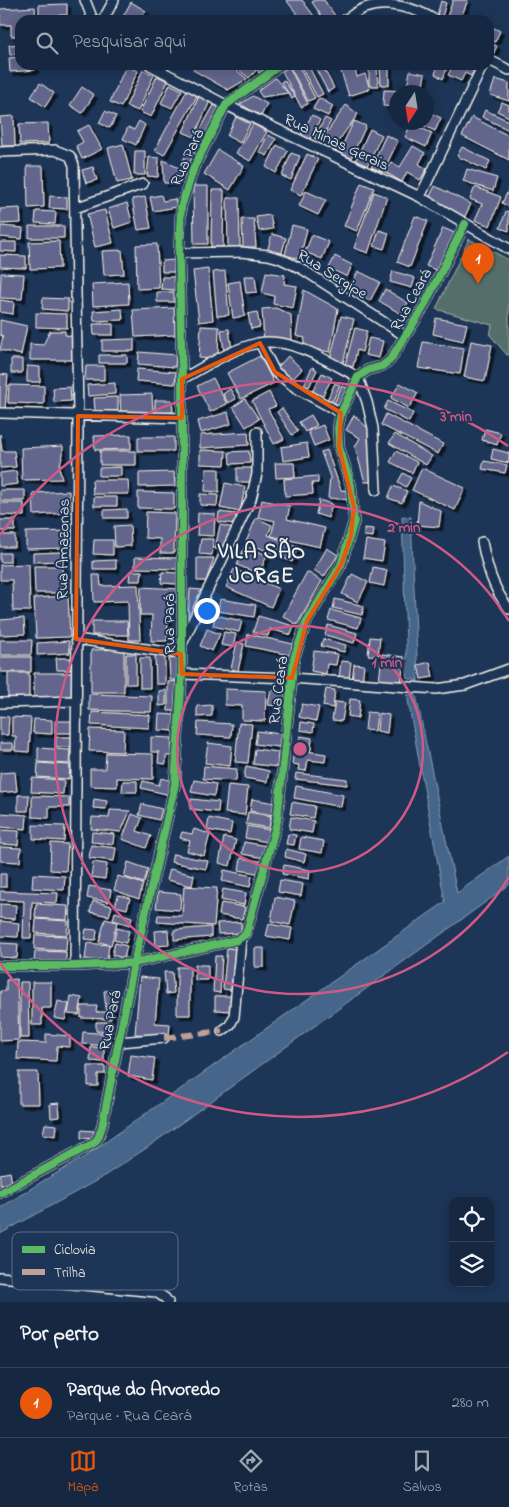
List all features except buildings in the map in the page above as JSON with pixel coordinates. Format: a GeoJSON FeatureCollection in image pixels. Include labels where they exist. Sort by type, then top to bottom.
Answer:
{"type":"FeatureCollection","features":[{"type":"Feature","properties":{"kind":"street"},"geometry":{"type":"LineString","coordinates":[[85,0],[90,15]]}},
{"type":"Feature","properties":{"kind":"street"},"geometry":{"type":"LineString","coordinates":[[106,15],[114,0]]}},
{"type":"Feature","properties":{"kind":"street"},"geometry":{"type":"LineString","coordinates":[[351,15],[365,4],[401,7],[416,10],[425,15]]}},
{"type":"Feature","properties":{"kind":"street"},"geometry":{"type":"LineString","coordinates":[[494,62],[509,70]]}},
{"type":"Feature","properties":{"kind":"street","name":"Rua Minas Gerais"},"geometry":{"type":"LineString","coordinates":[[160,70],[420,197],[509,249]]}},
{"type":"Feature","properties":{"kind":"street"},"geometry":{"type":"LineString","coordinates":[[226,104],[273,70]]}},
{"type":"Feature","properties":{"kind":"street"},"geometry":{"type":"LineString","coordinates":[[420,197],[481,70]]}},
{"type":"Feature","properties":{"kind":"street","name":"Rua Pará"},"geometry":{"type":"LineString","coordinates":[[0,1193],[94,1143],[98,1138],[102,1127],[134,963],[172,803],[175,784],[182,674],[180,218],[184,194],[194,167],[226,104]]}},
{"type":"Feature","properties":{"kind":"street","name":"Rua Amazonas"},"geometry":{"type":"LineString","coordinates":[[0,152],[49,150],[65,153],[73,160],[78,416],[75,966]]}},
{"type":"Feature","properties":{"kind":"street"},"geometry":{"type":"LineString","coordinates":[[75,208],[143,184]]}},
{"type":"Feature","properties":{"kind":"street","name":"Rua Ceará"},"geometry":{"type":"LineString","coordinates":[[240,938],[248,930],[276,828],[294,658],[304,628],[342,565],[354,521],[351,485],[339,448],[338,428],[341,413],[358,377],[368,370],[382,366],[390,360],[423,308],[465,224]]}},
{"type":"Feature","properties":{"kind":"street","name":"Rua Sergipe"},"geometry":{"type":"LineString","coordinates":[[179,253],[241,252],[279,258],[308,273],[405,336]]}},
{"type":"Feature","properties":{"kind":"street"},"geometry":{"type":"LineString","coordinates":[[260,343],[275,372],[296,388],[341,413]]}},
{"type":"Feature","properties":{"kind":"street"},"geometry":{"type":"LineString","coordinates":[[182,379],[239,349],[260,343],[292,346],[358,377],[373,428],[376,490]]}},
{"type":"Feature","properties":{"kind":"street"},"geometry":{"type":"LineString","coordinates":[[0,413],[182,418]]}},
{"type":"Feature","properties":{"kind":"street"},"geometry":{"type":"LineString","coordinates":[[76,639],[181,650],[251,499],[257,474],[257,432]]}},
{"type":"Feature","properties":{"kind":"street"},"geometry":{"type":"LineString","coordinates":[[482,542],[490,576],[496,590],[509,609]]}},
{"type":"Feature","properties":{"kind":"street"},"geometry":{"type":"LineString","coordinates":[[182,674],[292,678],[436,689],[465,685],[509,669]]}},
{"type":"Feature","properties":{"kind":"street"},"geometry":{"type":"LineString","coordinates":[[0,703],[77,701]]}},
{"type":"Feature","properties":{"kind":"street"},"geometry":{"type":"LineString","coordinates":[[0,966],[75,966],[134,963],[240,938],[234,1017],[230,1025],[222,1031]]}},
{"type":"Feature","properties":{"kind":"street"},"geometry":{"type":"LineString","coordinates":[[118,1042],[164,1038]]}},
{"type":"Feature","properties":{"kind":"street"},"geometry":{"type":"LineString","coordinates":[[135,1290],[156,1292],[166,1300]]}},
{"type":"Feature","properties":{"kind":"highlighted area"},"geometry":{"type":"Polygon","coordinates":[[[260,343],[275,372],[341,413],[339,447],[354,507],[351,536],[341,565],[307,621],[292,678],[182,674],[181,654],[76,639],[78,416],[182,418],[182,379],[260,343]]]}},
{"type":"Feature","properties":{"kind":"green space"},"geometry":{"type":"Polygon","coordinates":[[[469,239],[509,260],[509,355],[490,335],[492,325],[436,309],[469,239]]]}},
{"type":"Feature","properties":{"kind":"water"},"geometry":{"type":"Polygon","coordinates":[[[402,516],[411,517],[418,681],[407,678],[402,516]]]}},
{"type":"Feature","properties":{"kind":"water"},"geometry":{"type":"Polygon","coordinates":[[[407,695],[416,695],[457,893],[509,856],[509,885],[148,1147],[101,1178],[0,1234],[0,1208],[83,1158],[445,902],[407,695]]]}},
{"type":"Feature","properties":{"kind":"marked path"},"geometry":{"type":"LineString","coordinates":[[164,1038],[222,1031]]}},
{"type":"Feature","properties":{"kind":"cycle path"},"geometry":{"type":"LineString","coordinates":[[0,1193],[94,1143],[102,1127],[134,963],[175,784],[182,674],[182,379],[179,253],[181,207],[194,167],[226,105],[273,70]]}},
{"type":"Feature","properties":{"kind":"cycle path"},"geometry":{"type":"LineString","coordinates":[[0,966],[75,966],[134,963],[237,940],[246,934],[277,822],[294,658],[307,621],[341,565],[354,521],[351,485],[339,447],[338,427],[341,413],[358,377],[368,370],[382,366],[390,360],[423,308],[465,224]]}},
{"type":"Feature","properties":{"kind":"place","name":"Parque do Arvoredo"},"geometry":{"type":"Point","coordinates":[478,284]}},
{"type":"Feature","properties":{"kind":"district","name":"VILA SÃO JORGE"},"geometry":{"type":"Point","coordinates":[262,563]}}]}
